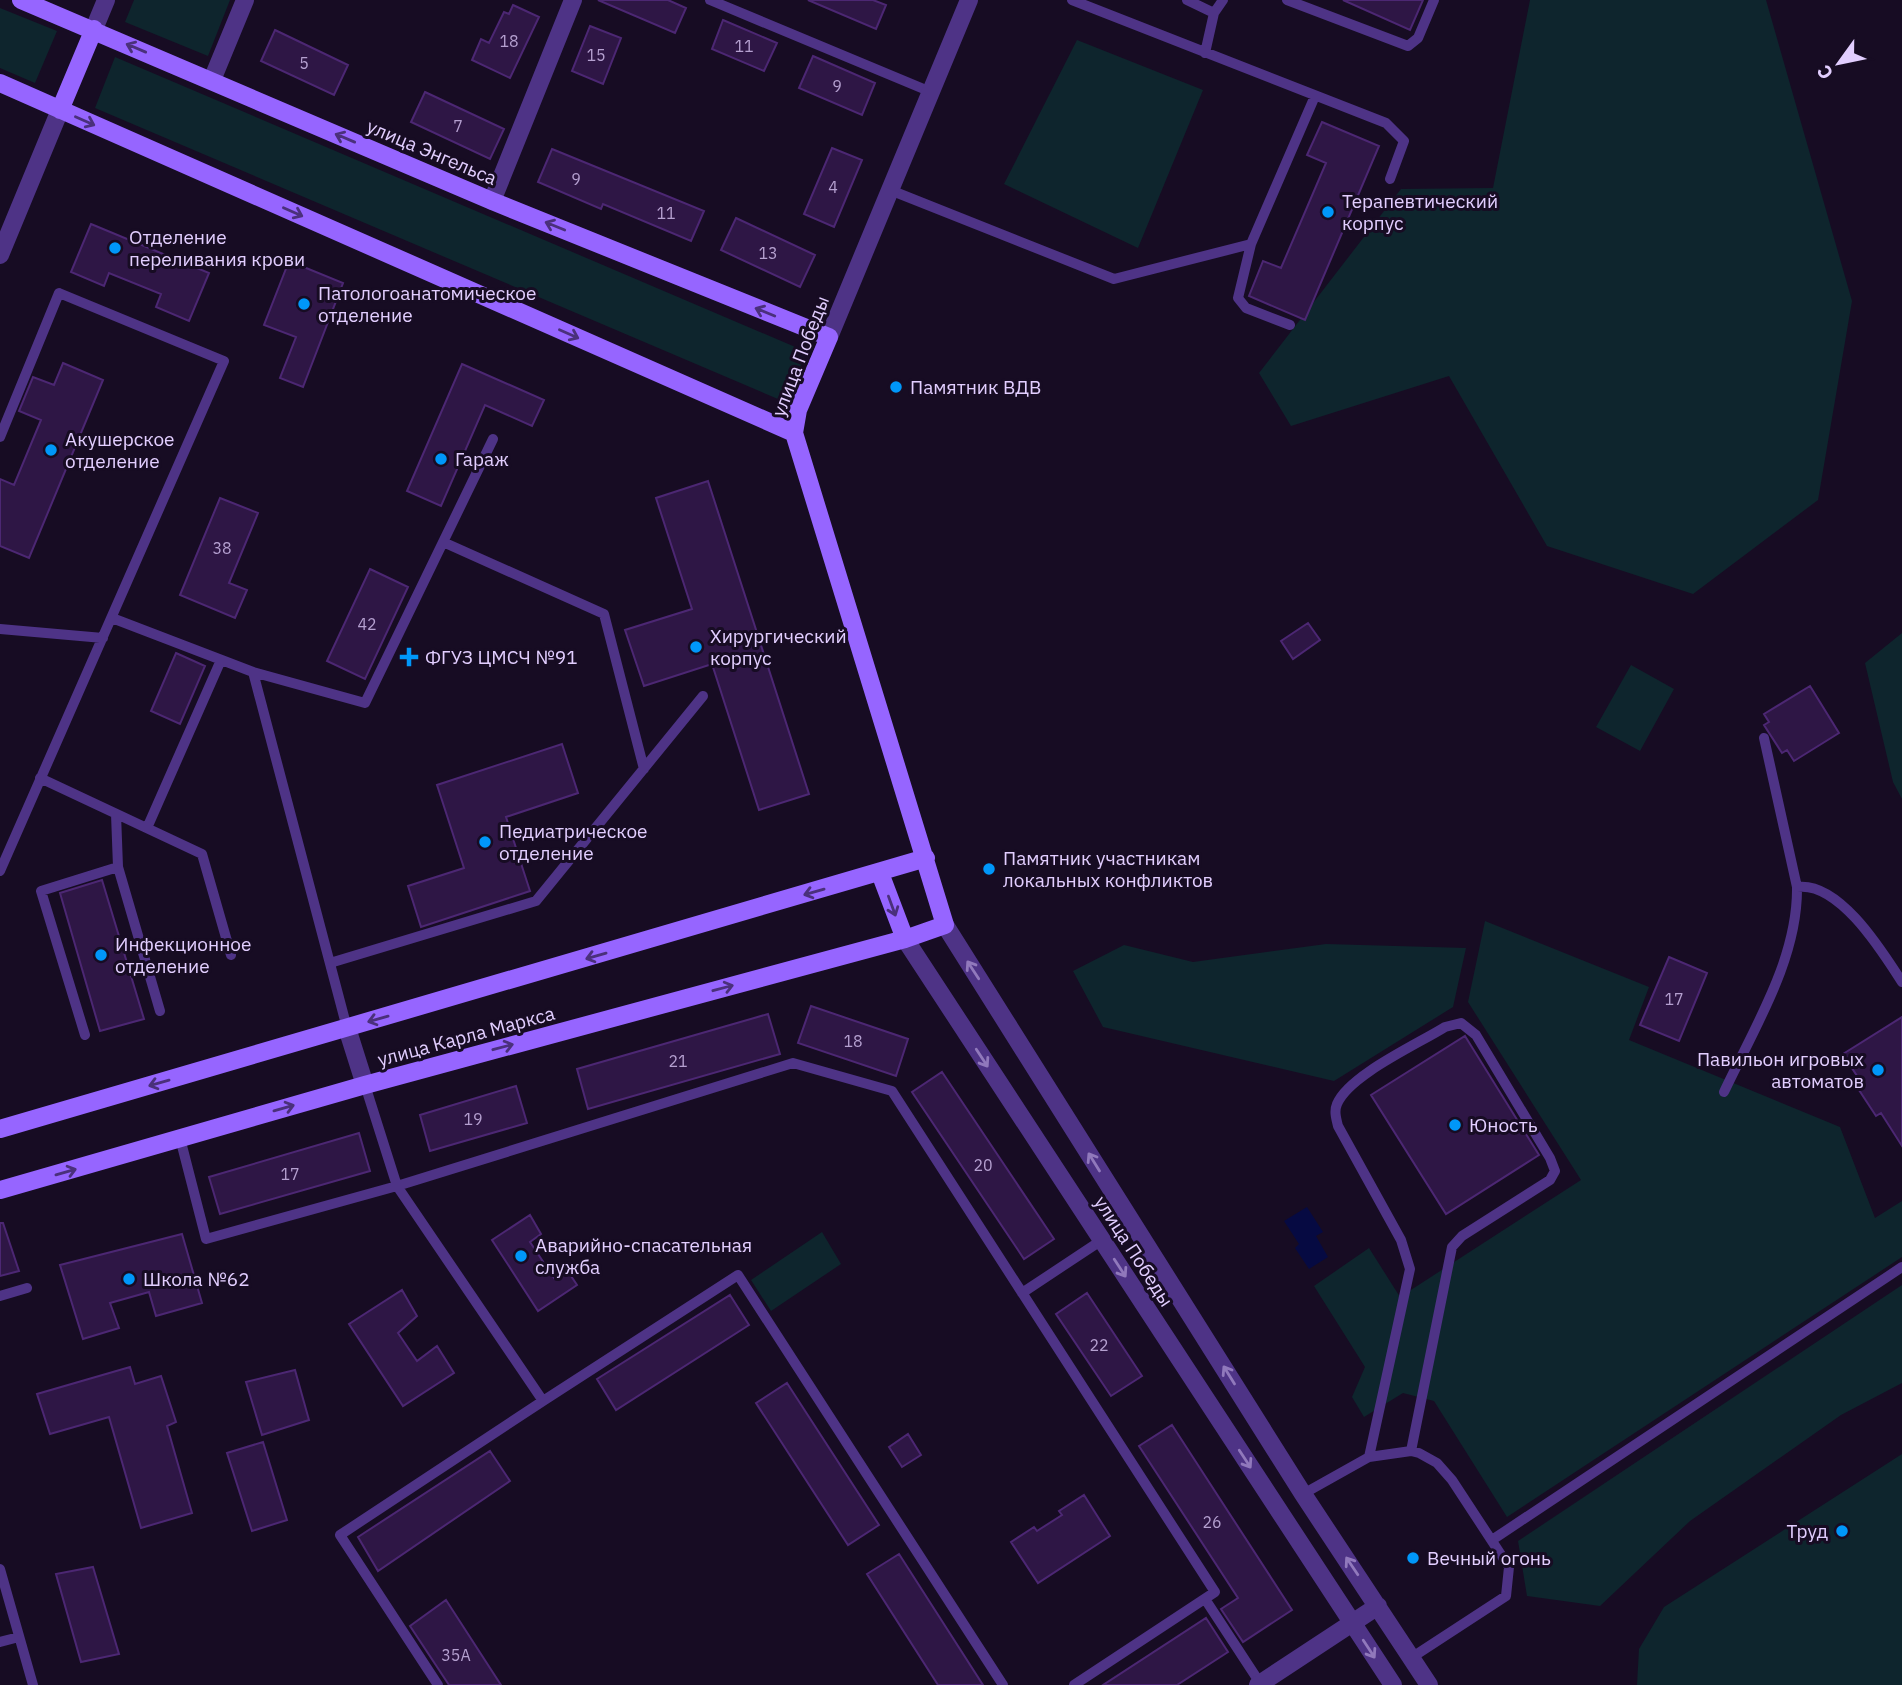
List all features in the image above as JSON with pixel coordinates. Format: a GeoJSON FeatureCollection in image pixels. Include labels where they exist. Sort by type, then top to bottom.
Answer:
{"type":"FeatureCollection","features":[{"type":"Feature","properties":{"kind":"main road","name":"улица Энгельса"},"geometry":{"type":"LineString","coordinates":[[21,0],[492,201],[829,337]]}},
{"type":"Feature","properties":{"kind":"main road"},"geometry":{"type":"LineString","coordinates":[[60,110],[94,29]]}},
{"type":"Feature","properties":{"kind":"main road"},"geometry":{"type":"LineString","coordinates":[[0,83],[794,433]]}},
{"type":"Feature","properties":{"kind":"main road","name":"улица Победы"},"geometry":{"type":"LineString","coordinates":[[829,337],[798,410],[794,433],[945,925]]}},
{"type":"Feature","properties":{"kind":"main road"},"geometry":{"type":"LineString","coordinates":[[880,873],[926,858]]}},
{"type":"Feature","properties":{"kind":"main road","name":"улица Победы"},"geometry":{"type":"LineString","coordinates":[[880,873],[905,939]]}},
{"type":"Feature","properties":{"kind":"main road","name":"улица Карла Маркса"},"geometry":{"type":"LineString","coordinates":[[0,1129],[880,873]]}},
{"type":"Feature","properties":{"kind":"main road","name":"улица Карла Маркса"},"geometry":{"type":"LineString","coordinates":[[0,1191],[365,1085],[905,939],[945,925]]}},
{"type":"Feature","properties":{"kind":"street"},"geometry":{"type":"LineString","coordinates":[[94,29],[106,0]]}},
{"type":"Feature","properties":{"kind":"street"},"geometry":{"type":"LineString","coordinates":[[212,80],[245,0]]}},
{"type":"Feature","properties":{"kind":"street"},"geometry":{"type":"LineString","coordinates":[[492,201],[573,0]]}},
{"type":"Feature","properties":{"kind":"street","name":"улица Победы"},"geometry":{"type":"LineString","coordinates":[[829,337],[969,0]]}},
{"type":"Feature","properties":{"kind":"street"},"geometry":{"type":"LineString","coordinates":[[0,255],[60,110]]}},
{"type":"Feature","properties":{"kind":"street","name":"улица Победы"},"geometry":{"type":"LineString","coordinates":[[945,925],[1303,1494],[1429,1685]]}},
{"type":"Feature","properties":{"kind":"street","name":"улица Победы"},"geometry":{"type":"LineString","coordinates":[[905,939],[1393,1685]]}},
{"type":"Feature","properties":{"kind":"street"},"geometry":{"type":"LineString","coordinates":[[348,1028],[365,1085]]}},
{"type":"Feature","properties":{"kind":"street"},"geometry":{"type":"LineString","coordinates":[[1259,1684],[1378,1606]]}},
{"type":"Feature","properties":{"kind":"lane"},"geometry":{"type":"LineString","coordinates":[[710,0],[931,92]]}},
{"type":"Feature","properties":{"kind":"lane"},"geometry":{"type":"LineString","coordinates":[[1076,0],[1386,123],[1404,141],[1390,179]]}},
{"type":"Feature","properties":{"kind":"lane"},"geometry":{"type":"LineString","coordinates":[[1187,0],[1214,13]]}},
{"type":"Feature","properties":{"kind":"lane"},"geometry":{"type":"LineString","coordinates":[[1205,53],[1214,13],[1223,0]]}},
{"type":"Feature","properties":{"kind":"lane"},"geometry":{"type":"LineString","coordinates":[[1287,0],[1318,6],[1408,47],[1418,38],[1434,0]]}},
{"type":"Feature","properties":{"kind":"lane"},"geometry":{"type":"LineString","coordinates":[[1290,326],[1246,308],[1238,298],[1251,244],[1315,96]]}},
{"type":"Feature","properties":{"kind":"lane"},"geometry":{"type":"LineString","coordinates":[[890,190],[1114,279],[1251,244]]}},
{"type":"Feature","properties":{"kind":"lane"},"geometry":{"type":"LineString","coordinates":[[0,437],[59,293],[223,361],[0,872]]}},
{"type":"Feature","properties":{"kind":"lane"},"geometry":{"type":"LineString","coordinates":[[112,618],[253,673],[365,703],[493,439]]}},
{"type":"Feature","properties":{"kind":"lane"},"geometry":{"type":"LineString","coordinates":[[443,542],[604,614],[644,769]]}},
{"type":"Feature","properties":{"kind":"lane"},"geometry":{"type":"LineString","coordinates":[[0,629],[103,638]]}},
{"type":"Feature","properties":{"kind":"lane"},"geometry":{"type":"LineString","coordinates":[[147,828],[221,660]]}},
{"type":"Feature","properties":{"kind":"lane"},"geometry":{"type":"LineString","coordinates":[[253,673],[348,1028]]}},
{"type":"Feature","properties":{"kind":"lane"},"geometry":{"type":"LineString","coordinates":[[330,963],[536,901],[703,696]]}},
{"type":"Feature","properties":{"kind":"lane"},"geometry":{"type":"LineString","coordinates":[[1724,1091],[1779,975],[1797,915],[1797,887],[1764,738]]}},
{"type":"Feature","properties":{"kind":"lane"},"geometry":{"type":"LineString","coordinates":[[40,778],[202,854],[231,955]]}},
{"type":"Feature","properties":{"kind":"lane"},"geometry":{"type":"LineString","coordinates":[[116,814],[118,867],[160,1011]]}},
{"type":"Feature","properties":{"kind":"lane"},"geometry":{"type":"LineString","coordinates":[[85,1035],[41,891],[118,867]]}},
{"type":"Feature","properties":{"kind":"lane"},"geometry":{"type":"LineString","coordinates":[[1797,887],[1805,886],[1838,901],[1872,937],[1902,982]]}},
{"type":"Feature","properties":{"kind":"lane"},"geometry":{"type":"LineString","coordinates":[[1369,1457],[1410,1269],[1401,1240],[1338,1126],[1335,1110],[1353,1084],[1445,1027],[1461,1024],[1476,1035],[1550,1158],[1555,1171],[1550,1180],[1462,1236],[1452,1247],[1411,1451]]}},
{"type":"Feature","properties":{"kind":"lane"},"geometry":{"type":"LineString","coordinates":[[180,1138],[206,1239],[397,1186],[793,1063],[892,1091],[1215,1592],[1074,1685]]}},
{"type":"Feature","properties":{"kind":"lane"},"geometry":{"type":"LineString","coordinates":[[365,1085],[397,1186],[543,1401]]}},
{"type":"Feature","properties":{"kind":"lane"},"geometry":{"type":"LineString","coordinates":[[1022,1293],[1102,1240]]}},
{"type":"Feature","properties":{"kind":"lane"},"geometry":{"type":"LineString","coordinates":[[1492,1540],[1902,1267]]}},
{"type":"Feature","properties":{"kind":"lane"},"geometry":{"type":"LineString","coordinates":[[438,1685],[340,1535],[738,1275],[1003,1685]]}},
{"type":"Feature","properties":{"kind":"lane"},"geometry":{"type":"LineString","coordinates":[[0,1296],[27,1288]]}},
{"type":"Feature","properties":{"kind":"lane"},"geometry":{"type":"LineString","coordinates":[[1303,1494],[1369,1457],[1411,1451],[1437,1463],[1452,1480],[1492,1540],[1509,1567],[1506,1596],[1411,1658]]}},
{"type":"Feature","properties":{"kind":"lane"},"geometry":{"type":"LineString","coordinates":[[0,1569],[33,1685]]}},
{"type":"Feature","properties":{"kind":"lane"},"geometry":{"type":"LineString","coordinates":[[1205,1599],[1259,1684]]}},
{"type":"Feature","properties":{"kind":"lane"},"geometry":{"type":"LineString","coordinates":[[0,1642],[19,1637]]}},
{"type":"Feature","properties":{"kind":"shaded area"},"geometry":{"type":"Polygon","coordinates":[[[134,0],[230,0],[208,56],[125,22],[134,0]]]}},
{"type":"Feature","properties":{"kind":"shaded area"},"geometry":{"type":"Polygon","coordinates":[[[1530,0],[1766,0],[1852,301],[1818,500],[1693,594],[1547,546],[1449,376],[1291,426],[1259,373],[1401,189],[1493,188],[1530,0]]]}},
{"type":"Feature","properties":{"kind":"shaded area"},"geometry":{"type":"Polygon","coordinates":[[[0,8],[57,31],[35,83],[0,68],[0,8]]]}},
{"type":"Feature","properties":{"kind":"shaded area"},"geometry":{"type":"Polygon","coordinates":[[[1077,40],[1203,90],[1138,248],[1004,184],[1077,40]]]}},
{"type":"Feature","properties":{"kind":"shaded area"},"geometry":{"type":"Polygon","coordinates":[[[115,57],[807,352],[785,402],[95,108],[115,57]]]}},
{"type":"Feature","properties":{"kind":"shaded area"},"geometry":{"type":"Polygon","coordinates":[[[1902,633],[1902,799],[1893,782],[1865,663],[1902,633]]]}},
{"type":"Feature","properties":{"kind":"shaded area"},"geometry":{"type":"Polygon","coordinates":[[[1631,665],[1674,689],[1640,751],[1596,727],[1631,665]]]}},
{"type":"Feature","properties":{"kind":"shaded area"},"geometry":{"type":"Polygon","coordinates":[[[1485,921],[1649,987],[1629,1040],[1840,1127],[1875,1218],[1902,1201],[1902,1257],[1507,1517],[1434,1401],[1403,1393],[1364,1417],[1352,1397],[1365,1367],[1314,1286],[1369,1248],[1400,1297],[1581,1180],[1468,1002],[1485,921]]]}},
{"type":"Feature","properties":{"kind":"shaded area"},"geometry":{"type":"Polygon","coordinates":[[[1326,944],[1466,948],[1453,1007],[1334,1081],[1103,1027],[1073,971],[1124,945],[1193,962],[1326,944]]]}},
{"type":"Feature","properties":{"kind":"shaded area"},"geometry":{"type":"Polygon","coordinates":[[[1307,1207],[1323,1232],[1316,1236],[1328,1257],[1309,1269],[1295,1248],[1299,1244],[1284,1221],[1307,1207]]]}},
{"type":"Feature","properties":{"kind":"shaded area"},"geometry":{"type":"Polygon","coordinates":[[[822,1232],[841,1264],[771,1311],[751,1280],[822,1232]]]}},
{"type":"Feature","properties":{"kind":"shaded area"},"geometry":{"type":"Polygon","coordinates":[[[1902,1285],[1902,1383],[1841,1415],[1690,1521],[1600,1606],[1527,1596],[1518,1541],[1902,1285]]]}},
{"type":"Feature","properties":{"kind":"shaded area","name":"Труд"},"geometry":{"type":"Polygon","coordinates":[[[1902,1454],[1902,1685],[1637,1685],[1639,1649],[1664,1607],[1902,1454]]]}},
{"type":"Feature","properties":{"kind":"building"},"geometry":{"type":"Polygon","coordinates":[[[598,0],[668,0],[686,8],[675,33],[598,0]]]}},
{"type":"Feature","properties":{"kind":"building"},"geometry":{"type":"Polygon","coordinates":[[[808,0],[873,0],[886,5],[876,29],[808,0]]]}},
{"type":"Feature","properties":{"kind":"building"},"geometry":{"type":"Polygon","coordinates":[[[1343,0],[1423,0],[1410,30],[1343,0]]]}},
{"type":"Feature","properties":{"kind":"building"},"geometry":{"type":"Polygon","coordinates":[[[513,5],[539,17],[510,78],[472,60],[481,39],[489,43],[504,12],[509,14],[513,5]]]}},
{"type":"Feature","properties":{"kind":"building"},"geometry":{"type":"Polygon","coordinates":[[[723,20],[777,43],[764,71],[712,49],[723,20]]]}},
{"type":"Feature","properties":{"kind":"building"},"geometry":{"type":"Polygon","coordinates":[[[590,26],[621,38],[603,84],[572,71],[590,26]]]}},
{"type":"Feature","properties":{"kind":"building"},"geometry":{"type":"Polygon","coordinates":[[[275,30],[348,65],[334,95],[261,61],[275,30]]]}},
{"type":"Feature","properties":{"kind":"building"},"geometry":{"type":"Polygon","coordinates":[[[813,56],[875,83],[862,115],[799,88],[813,56]]]}},
{"type":"Feature","properties":{"kind":"building"},"geometry":{"type":"Polygon","coordinates":[[[425,92],[504,129],[490,159],[411,122],[425,92]]]}},
{"type":"Feature","properties":{"kind":"building","name":"Терапевтический корпус"},"geometry":{"type":"Polygon","coordinates":[[[1322,122],[1379,146],[1305,320],[1249,296],[1263,261],[1281,268],[1326,163],[1307,155],[1322,122]]]}},
{"type":"Feature","properties":{"kind":"building"},"geometry":{"type":"Polygon","coordinates":[[[832,148],[862,160],[834,227],[804,214],[832,148]]]}},
{"type":"Feature","properties":{"kind":"building"},"geometry":{"type":"Polygon","coordinates":[[[552,149],[704,211],[691,241],[603,204],[601,209],[538,182],[552,149]]]}},
{"type":"Feature","properties":{"kind":"building"},"geometry":{"type":"Polygon","coordinates":[[[736,218],[815,255],[800,287],[721,250],[736,218]]]}},
{"type":"Feature","properties":{"kind":"building","name":"Отделение переливания крови"},"geometry":{"type":"Polygon","coordinates":[[[91,224],[209,273],[189,321],[156,307],[161,294],[109,273],[104,286],[71,272],[91,224]]]}},
{"type":"Feature","properties":{"kind":"building","name":"Патологоанатомическое отделение"},"geometry":{"type":"Polygon","coordinates":[[[289,261],[343,283],[303,387],[280,378],[296,337],[264,325],[289,261]]]}},
{"type":"Feature","properties":{"kind":"building","name":"Акушерское отделение"},"geometry":{"type":"Polygon","coordinates":[[[63,363],[103,380],[29,558],[0,546],[0,479],[14,485],[41,420],[19,411],[33,377],[54,385],[63,363]]]}},
{"type":"Feature","properties":{"kind":"building","name":"Гараж"},"geometry":{"type":"Polygon","coordinates":[[[462,364],[544,400],[532,426],[485,405],[441,506],[407,491],[462,364]]]}},
{"type":"Feature","properties":{"kind":"building","name":"Хирургический корпус"},"geometry":{"type":"Polygon","coordinates":[[[708,481],[809,794],[759,810],[712,664],[644,686],[625,630],[692,609],[656,498],[708,481]]]}},
{"type":"Feature","properties":{"kind":"building"},"geometry":{"type":"Polygon","coordinates":[[[220,498],[258,513],[229,583],[247,590],[235,618],[180,595],[220,498]]]}},
{"type":"Feature","properties":{"kind":"building"},"geometry":{"type":"Polygon","coordinates":[[[370,569],[408,587],[365,679],[327,661],[370,569]]]}},
{"type":"Feature","properties":{"kind":"building"},"geometry":{"type":"Polygon","coordinates":[[[1308,623],[1320,640],[1293,659],[1281,641],[1308,623]]]}},
{"type":"Feature","properties":{"kind":"building"},"geometry":{"type":"Polygon","coordinates":[[[176,653],[205,666],[180,724],[151,711],[176,653]]]}},
{"type":"Feature","properties":{"kind":"building"},"geometry":{"type":"Polygon","coordinates":[[[1810,686],[1839,733],[1794,761],[1787,750],[1782,753],[1764,725],[1769,722],[1764,714],[1810,686]]]}},
{"type":"Feature","properties":{"kind":"building","name":"Педиатрическое отделение"},"geometry":{"type":"Polygon","coordinates":[[[562,744],[578,793],[506,817],[530,891],[421,927],[408,886],[464,868],[437,785],[562,744]]]}},
{"type":"Feature","properties":{"kind":"building","name":"Инфекционное отделение"},"geometry":{"type":"Polygon","coordinates":[[[102,880],[144,1019],[100,1031],[60,893],[102,880]]]}},
{"type":"Feature","properties":{"kind":"building"},"geometry":{"type":"Polygon","coordinates":[[[1669,957],[1707,973],[1679,1041],[1640,1025],[1669,957]]]}},
{"type":"Feature","properties":{"kind":"building"},"geometry":{"type":"Polygon","coordinates":[[[811,1006],[908,1039],[896,1076],[798,1043],[811,1006]]]}},
{"type":"Feature","properties":{"kind":"building"},"geometry":{"type":"Polygon","coordinates":[[[768,1014],[780,1054],[588,1109],[577,1069],[768,1014]]]}},
{"type":"Feature","properties":{"kind":"building","name":"Павильон игровых автоматов"},"geometry":{"type":"Polygon","coordinates":[[[1902,1017],[1902,1146],[1881,1113],[1876,1116],[1859,1090],[1864,1087],[1843,1054],[1902,1017]]]}},
{"type":"Feature","properties":{"kind":"building","name":"Юность"},"geometry":{"type":"Polygon","coordinates":[[[1465,1036],[1539,1155],[1446,1214],[1371,1095],[1465,1036]]]}},
{"type":"Feature","properties":{"kind":"building"},"geometry":{"type":"Polygon","coordinates":[[[942,1072],[1054,1239],[1024,1259],[912,1092],[942,1072]]]}},
{"type":"Feature","properties":{"kind":"building"},"geometry":{"type":"Polygon","coordinates":[[[516,1086],[527,1123],[430,1151],[420,1115],[516,1086]]]}},
{"type":"Feature","properties":{"kind":"building"},"geometry":{"type":"Polygon","coordinates":[[[359,1133],[370,1171],[220,1214],[209,1177],[359,1133]]]}},
{"type":"Feature","properties":{"kind":"building","name":"Аварийно-спасательная служба"},"geometry":{"type":"Polygon","coordinates":[[[530,1215],[541,1234],[530,1242],[554,1278],[567,1270],[577,1285],[538,1311],[492,1240],[530,1215]]]}},
{"type":"Feature","properties":{"kind":"building"},"geometry":{"type":"Polygon","coordinates":[[[0,1223],[3,1223],[19,1271],[0,1276],[0,1223]]]}},
{"type":"Feature","properties":{"kind":"building","name":"Школа №62"},"geometry":{"type":"Polygon","coordinates":[[[182,1234],[202,1303],[156,1316],[149,1292],[110,1303],[119,1328],[83,1339],[60,1265],[182,1234]]]}},
{"type":"Feature","properties":{"kind":"building"},"geometry":{"type":"Polygon","coordinates":[[[402,1290],[417,1316],[398,1333],[417,1361],[437,1346],[454,1373],[403,1406],[349,1324],[402,1290]]]}},
{"type":"Feature","properties":{"kind":"building"},"geometry":{"type":"Polygon","coordinates":[[[1087,1293],[1142,1376],[1111,1396],[1056,1314],[1087,1293]]]}},
{"type":"Feature","properties":{"kind":"building"},"geometry":{"type":"Polygon","coordinates":[[[730,1295],[749,1325],[616,1410],[597,1379],[730,1295]]]}},
{"type":"Feature","properties":{"kind":"building"},"geometry":{"type":"Polygon","coordinates":[[[130,1367],[135,1384],[161,1376],[176,1422],[167,1426],[192,1513],[141,1528],[109,1417],[50,1434],[37,1394],[130,1367]]]}},
{"type":"Feature","properties":{"kind":"building"},"geometry":{"type":"Polygon","coordinates":[[[295,1370],[309,1420],[262,1435],[246,1382],[295,1370]]]}},
{"type":"Feature","properties":{"kind":"building"},"geometry":{"type":"Polygon","coordinates":[[[787,1383],[879,1525],[848,1545],[756,1403],[787,1383]]]}},
{"type":"Feature","properties":{"kind":"building"},"geometry":{"type":"Polygon","coordinates":[[[1172,1425],[1292,1610],[1243,1642],[1221,1609],[1238,1598],[1139,1446],[1172,1425]]]}},
{"type":"Feature","properties":{"kind":"building"},"geometry":{"type":"Polygon","coordinates":[[[908,1434],[921,1455],[902,1467],[889,1447],[908,1434]]]}},
{"type":"Feature","properties":{"kind":"building"},"geometry":{"type":"Polygon","coordinates":[[[263,1442],[287,1520],[252,1531],[227,1453],[263,1442]]]}},
{"type":"Feature","properties":{"kind":"building"},"geometry":{"type":"Polygon","coordinates":[[[490,1451],[510,1481],[378,1571],[358,1537],[490,1451]]]}},
{"type":"Feature","properties":{"kind":"building"},"geometry":{"type":"Polygon","coordinates":[[[1084,1495],[1110,1536],[1038,1583],[1011,1542],[1034,1527],[1037,1531],[1062,1515],[1059,1511],[1084,1495]]]}},
{"type":"Feature","properties":{"kind":"building"},"geometry":{"type":"Polygon","coordinates":[[[899,1554],[983,1685],[938,1685],[867,1574],[899,1554]]]}},
{"type":"Feature","properties":{"kind":"building"},"geometry":{"type":"Polygon","coordinates":[[[93,1567],[119,1654],[81,1662],[56,1574],[93,1567]]]}},
{"type":"Feature","properties":{"kind":"building"},"geometry":{"type":"Polygon","coordinates":[[[446,1600],[501,1685],[449,1685],[410,1626],[446,1600]]]}},
{"type":"Feature","properties":{"kind":"building"},"geometry":{"type":"Polygon","coordinates":[[[1206,1618],[1228,1652],[1177,1685],[1103,1685],[1206,1618]]]}},
{"type":"Feature","properties":{"kind":"place","name":"Терапевтический корпус"},"geometry":{"type":"Point","coordinates":[1328,212]}},
{"type":"Feature","properties":{"kind":"place","name":"Отделение переливания крови"},"geometry":{"type":"Point","coordinates":[115,248]}},
{"type":"Feature","properties":{"kind":"place","name":"Патологоанатомическое отделение"},"geometry":{"type":"Point","coordinates":[304,304]}},
{"type":"Feature","properties":{"kind":"place","name":"Памятник ВДВ"},"geometry":{"type":"Point","coordinates":[896,387]}},
{"type":"Feature","properties":{"kind":"place","name":"Акушерское отделение"},"geometry":{"type":"Point","coordinates":[51,450]}},
{"type":"Feature","properties":{"kind":"place","name":"Гараж"},"geometry":{"type":"Point","coordinates":[441,459]}},
{"type":"Feature","properties":{"kind":"place","name":"Хирургический корпус"},"geometry":{"type":"Point","coordinates":[696,647]}},
{"type":"Feature","properties":{"kind":"place","name":"ФГУЗ ЦМСЧ №91"},"geometry":{"type":"Point","coordinates":[409,657]}},
{"type":"Feature","properties":{"kind":"place","name":"Педиатрическое отделение"},"geometry":{"type":"Point","coordinates":[485,842]}},
{"type":"Feature","properties":{"kind":"place","name":"Памятник участникам локальных конфликтов"},"geometry":{"type":"Point","coordinates":[989,869]}},
{"type":"Feature","properties":{"kind":"place","name":"Инфекционное отделение"},"geometry":{"type":"Point","coordinates":[101,955]}},
{"type":"Feature","properties":{"kind":"place","name":"Павильон игровых автоматов"},"geometry":{"type":"Point","coordinates":[1878,1070]}},
{"type":"Feature","properties":{"kind":"place","name":"Юность"},"geometry":{"type":"Point","coordinates":[1455,1125]}},
{"type":"Feature","properties":{"kind":"place","name":"Аварийно-спасательная служба"},"geometry":{"type":"Point","coordinates":[521,1256]}},
{"type":"Feature","properties":{"kind":"place","name":"Школа №62"},"geometry":{"type":"Point","coordinates":[129,1279]}},
{"type":"Feature","properties":{"kind":"place","name":"Труд"},"geometry":{"type":"Point","coordinates":[1842,1531]}},
{"type":"Feature","properties":{"kind":"place","name":"Вечный огонь"},"geometry":{"type":"Point","coordinates":[1413,1558]}}]}
